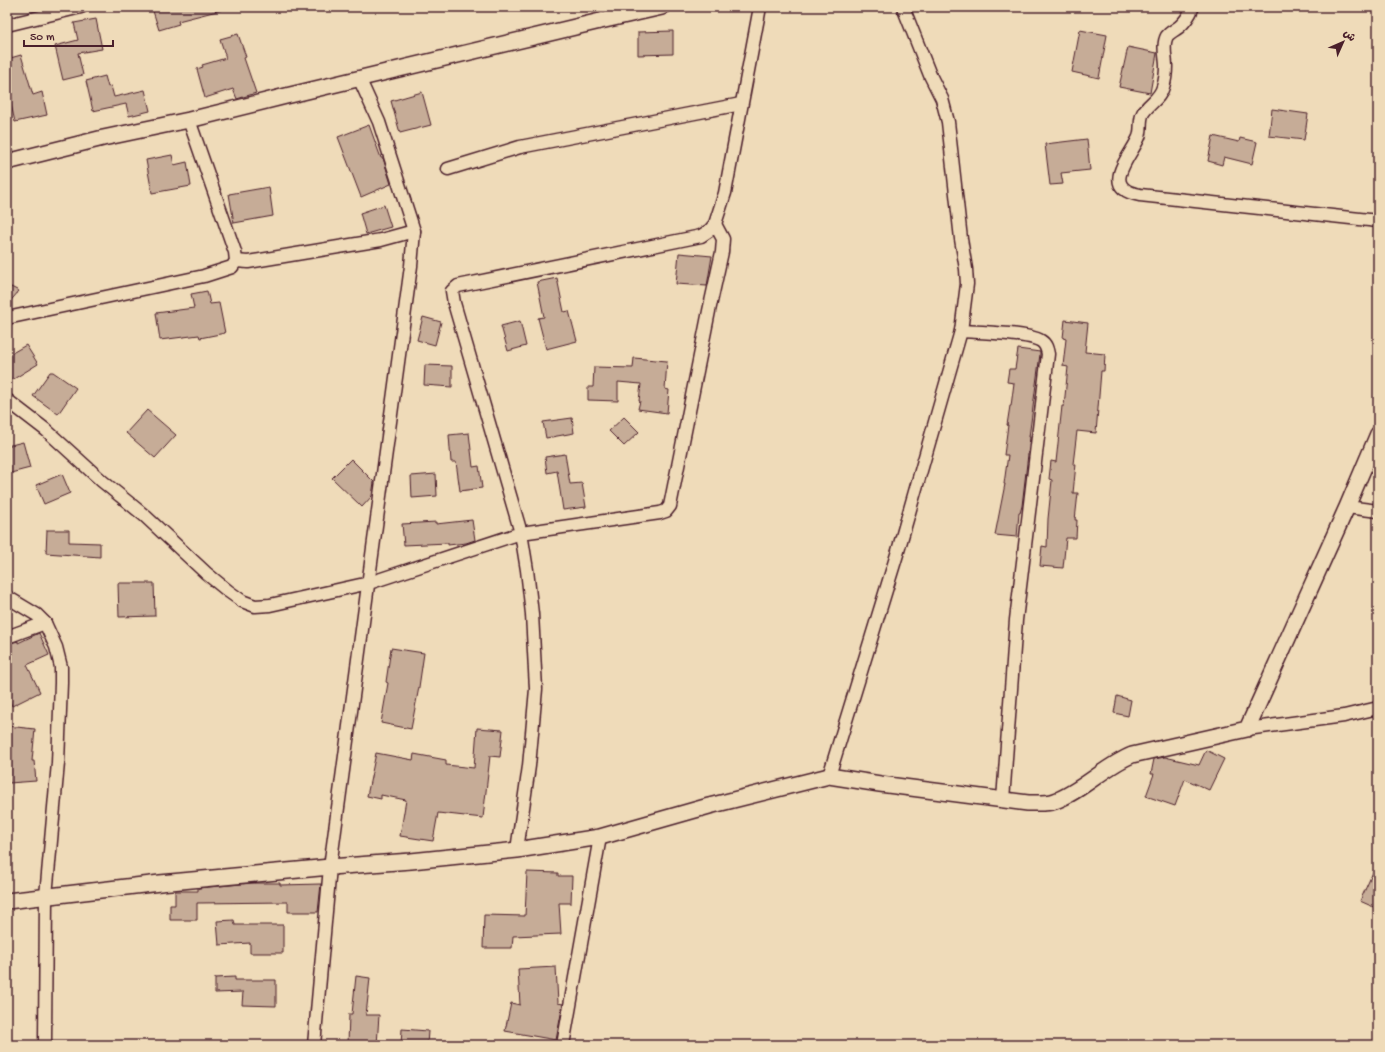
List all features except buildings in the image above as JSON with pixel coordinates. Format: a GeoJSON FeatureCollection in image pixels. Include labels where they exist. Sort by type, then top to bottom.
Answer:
{"type":"FeatureCollection","features":[{"type":"Feature","properties":{"kind":"street"},"geometry":{"type":"LineString","coordinates":[[7,26],[81,7]]}},
{"type":"Feature","properties":{"kind":"street"},"geometry":{"type":"LineString","coordinates":[[7,162],[103,138],[189,120],[359,78],[662,7]]}},
{"type":"Feature","properties":{"kind":"street"},"geometry":{"type":"LineString","coordinates":[[517,850],[529,766],[536,689],[532,614],[527,570],[521,533],[454,303],[452,291],[458,286],[701,236],[710,230],[715,224],[725,193],[760,7]]}},
{"type":"Feature","properties":{"kind":"street"},"geometry":{"type":"LineString","coordinates":[[829,776],[898,551],[961,331],[968,280],[961,239],[948,122],[942,99],[930,75],[903,7]]}},
{"type":"Feature","properties":{"kind":"street"},"geometry":{"type":"LineString","coordinates":[[1193,7],[1188,17],[1167,37],[1165,49],[1166,68],[1164,87],[1157,99],[1149,105],[1142,115],[1140,134],[1120,172],[1119,181],[1121,186],[1130,193],[1140,195],[1378,221]]}},
{"type":"Feature","properties":{"kind":"street"},"geometry":{"type":"LineString","coordinates":[[314,1045],[330,866],[411,266],[414,231],[379,122],[359,78]]}},
{"type":"Feature","properties":{"kind":"street"},"geometry":{"type":"LineString","coordinates":[[448,169],[520,147],[741,104]]}},
{"type":"Feature","properties":{"kind":"street"},"geometry":{"type":"LineString","coordinates":[[7,318],[204,276],[232,267],[236,261],[235,252],[189,120]]}},
{"type":"Feature","properties":{"kind":"street"},"geometry":{"type":"LineString","coordinates":[[7,400],[46,430],[102,481],[145,516],[206,573],[242,601],[255,606],[270,605],[369,583],[521,533],[660,513],[666,511],[670,506],[722,252],[723,239],[715,224]]}},
{"type":"Feature","properties":{"kind":"street"},"geometry":{"type":"LineString","coordinates":[[236,261],[248,262],[381,240],[414,231]]}},
{"type":"Feature","properties":{"kind":"street"},"geometry":{"type":"LineString","coordinates":[[961,331],[1034,338],[1045,344],[1048,354],[1016,620],[1003,800]]}},
{"type":"Feature","properties":{"kind":"street"},"geometry":{"type":"LineString","coordinates":[[1247,729],[1347,507],[1378,434]]}},
{"type":"Feature","properties":{"kind":"street"},"geometry":{"type":"LineString","coordinates":[[1347,507],[1378,511]]}},
{"type":"Feature","properties":{"kind":"street"},"geometry":{"type":"LineString","coordinates":[[7,597],[36,615],[45,623],[56,646],[61,667],[58,763],[46,896],[45,1045]]}},
{"type":"Feature","properties":{"kind":"street"},"geometry":{"type":"LineString","coordinates":[[7,637],[45,623]]}},
{"type":"Feature","properties":{"kind":"street"},"geometry":{"type":"LineString","coordinates":[[7,901],[330,866],[411,861],[517,850],[600,837],[709,806],[829,776],[1003,800],[1034,803],[1055,801],[1132,755],[1247,729],[1344,716],[1378,708]]}},
{"type":"Feature","properties":{"kind":"street"},"geometry":{"type":"LineString","coordinates":[[563,1045],[600,837]]}}]}
